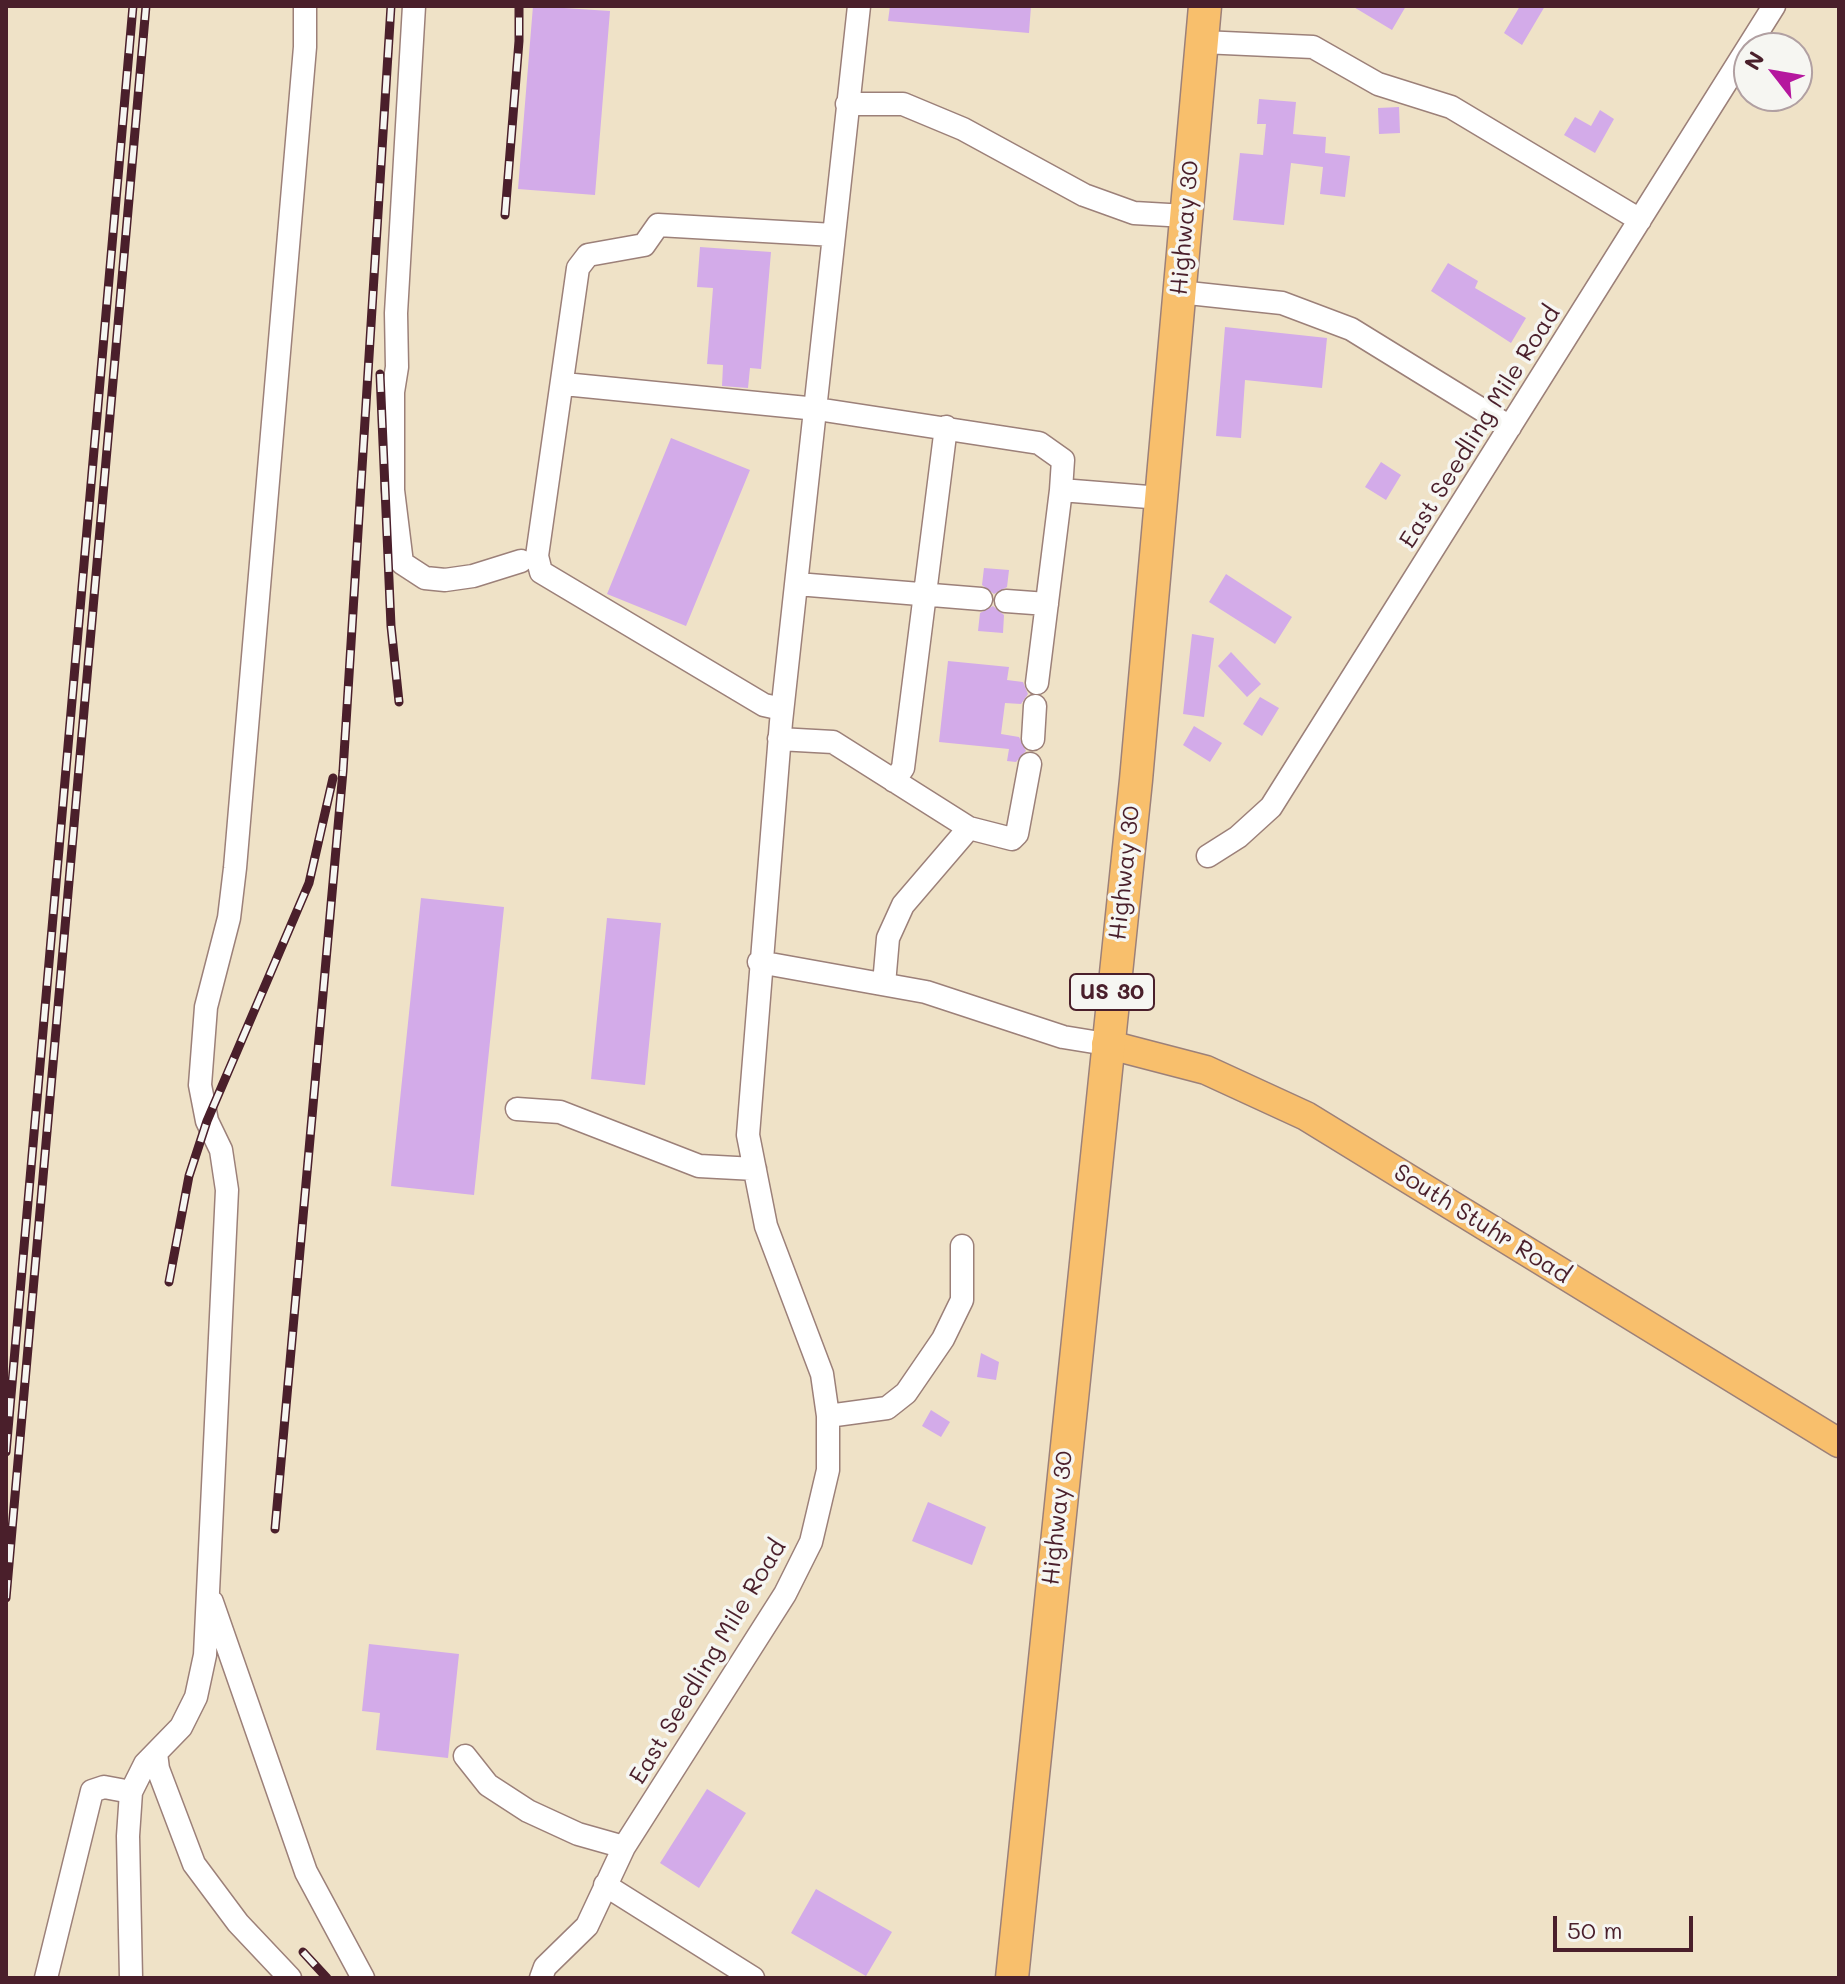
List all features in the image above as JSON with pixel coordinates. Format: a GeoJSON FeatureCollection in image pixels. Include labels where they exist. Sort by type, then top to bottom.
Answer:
{"type":"FeatureCollection","features":[{"type":"Feature","properties":{"kind":"highway","name":"Highway 30"},"geometry":{"type":"LineString","coordinates":[[1012,1978],[1051,1583],[1095,1199],[1106,1044],[1136,780],[1205,6]]}},
{"type":"Feature","properties":{"kind":"main road","name":"South Stuhr Road"},"geometry":{"type":"LineString","coordinates":[[1106,1044],[1206,1070],[1306,1116],[1839,1443]]}},
{"type":"Feature","properties":{"kind":"street"},"geometry":{"type":"LineString","coordinates":[[131,1978],[128,1836],[131,1792],[145,1764],[181,1727],[196,1697],[205,1655],[227,1190],[221,1150],[207,1121],[200,1085],[206,1007],[229,918],[235,868],[305,47],[305,6]]}},
{"type":"Feature","properties":{"kind":"street"},"geometry":{"type":"LineString","coordinates":[[414,6],[396,313],[397,367],[393,392],[393,490],[402,563],[425,578],[445,580],[473,576],[521,561]]}},
{"type":"Feature","properties":{"kind":"street","name":"East Seedling Mile Road"},"geometry":{"type":"LineString","coordinates":[[541,1978],[545,1967],[587,1926],[624,1847],[801,1565],[811,1542],[825,1483],[828,1416],[822,1374],[766,1226],[748,1135],[759,962],[779,739],[859,6]]}},
{"type":"Feature","properties":{"kind":"street","name":"East Seedling Mile Road"},"geometry":{"type":"LineString","coordinates":[[1208,856],[1238,837],[1271,807],[1774,6]]}},
{"type":"Feature","properties":{"kind":"street"},"geometry":{"type":"LineString","coordinates":[[1202,42],[1313,47],[1378,84],[1451,107],[1640,220]]}},
{"type":"Feature","properties":{"kind":"street"},"geometry":{"type":"LineString","coordinates":[[847,104],[903,104],[1036,165],[1084,195],[1134,213],[1186,216]]}},
{"type":"Feature","properties":{"kind":"street"},"geometry":{"type":"LineString","coordinates":[[782,709],[764,705],[541,572],[537,556],[564,384],[578,268],[588,255],[644,245],[658,225],[834,235]]}},
{"type":"Feature","properties":{"kind":"street"},"geometry":{"type":"LineString","coordinates":[[1179,292],[1282,303],[1351,329],[1510,427]]}},
{"type":"Feature","properties":{"kind":"street"},"geometry":{"type":"LineString","coordinates":[[564,384],[817,409],[946,427],[1039,443],[1063,460],[1033,739]]}},
{"type":"Feature","properties":{"kind":"street"},"geometry":{"type":"LineString","coordinates":[[894,781],[903,768],[946,427]]}},
{"type":"Feature","properties":{"kind":"street"},"geometry":{"type":"LineString","coordinates":[[1061,490],[1161,498]]}},
{"type":"Feature","properties":{"kind":"street"},"geometry":{"type":"LineString","coordinates":[[797,584],[981,599]]}},
{"type":"Feature","properties":{"kind":"street"},"geometry":{"type":"LineString","coordinates":[[1006,601],[1047,604]]}},
{"type":"Feature","properties":{"kind":"street"},"geometry":{"type":"LineString","coordinates":[[779,739],[833,742],[969,828],[1012,839],[1021,826],[1030,764]]}},
{"type":"Feature","properties":{"kind":"street"},"geometry":{"type":"LineString","coordinates":[[884,984],[888,938],[903,905],[969,828]]}},
{"type":"Feature","properties":{"kind":"street"},"geometry":{"type":"LineString","coordinates":[[759,962],[926,992],[1063,1037],[1106,1044]]}},
{"type":"Feature","properties":{"kind":"street"},"geometry":{"type":"LineString","coordinates":[[517,1109],[560,1112],[699,1166],[755,1169]]}},
{"type":"Feature","properties":{"kind":"street"},"geometry":{"type":"LineString","coordinates":[[828,1416],[887,1408],[906,1393],[943,1339],[962,1300],[962,1246]]}},
{"type":"Feature","properties":{"kind":"street"},"geometry":{"type":"LineString","coordinates":[[209,1594],[306,1872],[363,1978]]}},
{"type":"Feature","properties":{"kind":"street"},"geometry":{"type":"LineString","coordinates":[[156,1753],[158,1769],[194,1864],[238,1923],[290,1978]]}},
{"type":"Feature","properties":{"kind":"street"},"geometry":{"type":"LineString","coordinates":[[465,1756],[488,1785],[528,1811],[578,1834],[624,1847]]}},
{"type":"Feature","properties":{"kind":"street"},"geometry":{"type":"LineString","coordinates":[[46,1978],[92,1791],[104,1787],[131,1792]]}},
{"type":"Feature","properties":{"kind":"street"},"geometry":{"type":"LineString","coordinates":[[605,1885],[753,1978]]}},
{"type":"Feature","properties":{"kind":"building"},"geometry":{"type":"Polygon","coordinates":[[[533,6],[610,11],[595,195],[518,189],[533,6]]]}},
{"type":"Feature","properties":{"kind":"building"},"geometry":{"type":"Polygon","coordinates":[[[890,6],[1031,6],[1029,33],[888,21],[890,6]]]}},
{"type":"Feature","properties":{"kind":"building"},"geometry":{"type":"Polygon","coordinates":[[[1352,6],[1406,6],[1392,30],[1352,6]]]}},
{"type":"Feature","properties":{"kind":"building"},"geometry":{"type":"Polygon","coordinates":[[[1520,6],[1545,6],[1522,45],[1504,33],[1520,6]]]}},
{"type":"Feature","properties":{"kind":"building"},"geometry":{"type":"Polygon","coordinates":[[[1259,99],[1296,102],[1293,134],[1326,137],[1325,153],[1350,156],[1345,197],[1320,194],[1323,167],[1291,163],[1284,225],[1233,220],[1240,153],[1263,155],[1266,124],[1257,124],[1259,99]]]}},
{"type":"Feature","properties":{"kind":"building"},"geometry":{"type":"Polygon","coordinates":[[[1399,107],[1400,133],[1379,134],[1378,108],[1399,107]]]}},
{"type":"Feature","properties":{"kind":"building"},"geometry":{"type":"Polygon","coordinates":[[[1600,110],[1614,119],[1595,153],[1564,135],[1575,117],[1591,126],[1600,110]]]}},
{"type":"Feature","properties":{"kind":"building"},"geometry":{"type":"Polygon","coordinates":[[[700,247],[771,252],[761,369],[750,368],[748,388],[722,386],[723,365],[707,364],[713,288],[697,287],[700,247]]]}},
{"type":"Feature","properties":{"kind":"building"},"geometry":{"type":"Polygon","coordinates":[[[1448,263],[1478,281],[1475,288],[1526,318],[1511,343],[1431,291],[1448,263]]]}},
{"type":"Feature","properties":{"kind":"building"},"geometry":{"type":"Polygon","coordinates":[[[1225,327],[1327,338],[1322,388],[1245,380],[1241,438],[1216,436],[1225,327]]]}},
{"type":"Feature","properties":{"kind":"building"},"geometry":{"type":"Polygon","coordinates":[[[671,438],[750,470],[686,626],[607,594],[671,438]]]}},
{"type":"Feature","properties":{"kind":"building"},"geometry":{"type":"Polygon","coordinates":[[[1381,462],[1401,475],[1386,500],[1365,487],[1381,462]]]}},
{"type":"Feature","properties":{"kind":"building"},"geometry":{"type":"Polygon","coordinates":[[[984,568],[1009,570],[1007,587],[994,594],[982,585],[984,568]]]}},
{"type":"Feature","properties":{"kind":"building"},"geometry":{"type":"Polygon","coordinates":[[[1226,574],[1292,617],[1275,644],[1209,602],[1226,574]]]}},
{"type":"Feature","properties":{"kind":"building"},"geometry":{"type":"Polygon","coordinates":[[[993,606],[1004,615],[1003,633],[978,631],[980,613],[993,606]]]}},
{"type":"Feature","properties":{"kind":"building"},"geometry":{"type":"Polygon","coordinates":[[[1192,634],[1214,638],[1204,717],[1183,714],[1192,634]]]}},
{"type":"Feature","properties":{"kind":"building"},"geometry":{"type":"Polygon","coordinates":[[[1231,652],[1261,684],[1247,697],[1218,666],[1231,652]]]}},
{"type":"Feature","properties":{"kind":"building"},"geometry":{"type":"Polygon","coordinates":[[[948,661],[1009,667],[1007,680],[1023,682],[1028,694],[1021,704],[1005,703],[1001,734],[1019,737],[1026,751],[1016,762],[1007,761],[1009,749],[939,742],[948,661]]]}},
{"type":"Feature","properties":{"kind":"building"},"geometry":{"type":"Polygon","coordinates":[[[1260,697],[1279,708],[1262,736],[1243,724],[1260,697]]]}},
{"type":"Feature","properties":{"kind":"building"},"geometry":{"type":"Polygon","coordinates":[[[1194,726],[1222,743],[1210,762],[1183,745],[1194,726]]]}},
{"type":"Feature","properties":{"kind":"building"},"geometry":{"type":"Polygon","coordinates":[[[421,898],[504,907],[474,1195],[391,1186],[421,898]]]}},
{"type":"Feature","properties":{"kind":"building"},"geometry":{"type":"Polygon","coordinates":[[[607,918],[661,923],[645,1085],[591,1079],[607,918]]]}},
{"type":"Feature","properties":{"kind":"building"},"geometry":{"type":"Polygon","coordinates":[[[981,1353],[999,1362],[996,1380],[977,1377],[981,1353]]]}},
{"type":"Feature","properties":{"kind":"building"},"geometry":{"type":"Polygon","coordinates":[[[931,1410],[950,1422],[941,1437],[922,1426],[931,1410]]]}},
{"type":"Feature","properties":{"kind":"building"},"geometry":{"type":"Polygon","coordinates":[[[928,1502],[986,1527],[972,1565],[912,1541],[928,1502]]]}},
{"type":"Feature","properties":{"kind":"building"},"geometry":{"type":"Polygon","coordinates":[[[369,1644],[459,1654],[448,1758],[376,1750],[380,1713],[362,1711],[369,1644]]]}},
{"type":"Feature","properties":{"kind":"building"},"geometry":{"type":"Polygon","coordinates":[[[707,1789],[746,1813],[699,1888],[660,1863],[707,1789]]]}},
{"type":"Feature","properties":{"kind":"building"},"geometry":{"type":"Polygon","coordinates":[[[816,1889],[892,1932],[866,1976],[791,1933],[816,1889]]]}},
{"type":"Feature","properties":{"kind":"railway"},"geometry":{"type":"LineString","coordinates":[[6,1452],[133,6]]}},
{"type":"Feature","properties":{"kind":"railway"},"geometry":{"type":"LineString","coordinates":[[6,1598],[146,6]]}},
{"type":"Feature","properties":{"kind":"railway"},"geometry":{"type":"LineString","coordinates":[[275,1529],[343,771],[391,6]]}},
{"type":"Feature","properties":{"kind":"railway"},"geometry":{"type":"LineString","coordinates":[[505,215],[519,6]]}},
{"type":"Feature","properties":{"kind":"railway"},"geometry":{"type":"LineString","coordinates":[[380,374],[391,626],[399,702]]}},
{"type":"Feature","properties":{"kind":"railway"},"geometry":{"type":"LineString","coordinates":[[169,1282],[189,1176],[207,1121],[309,883],[333,778]]}},
{"type":"Feature","properties":{"kind":"railway"},"geometry":{"type":"LineString","coordinates":[[303,1952],[327,1978]]}}]}
